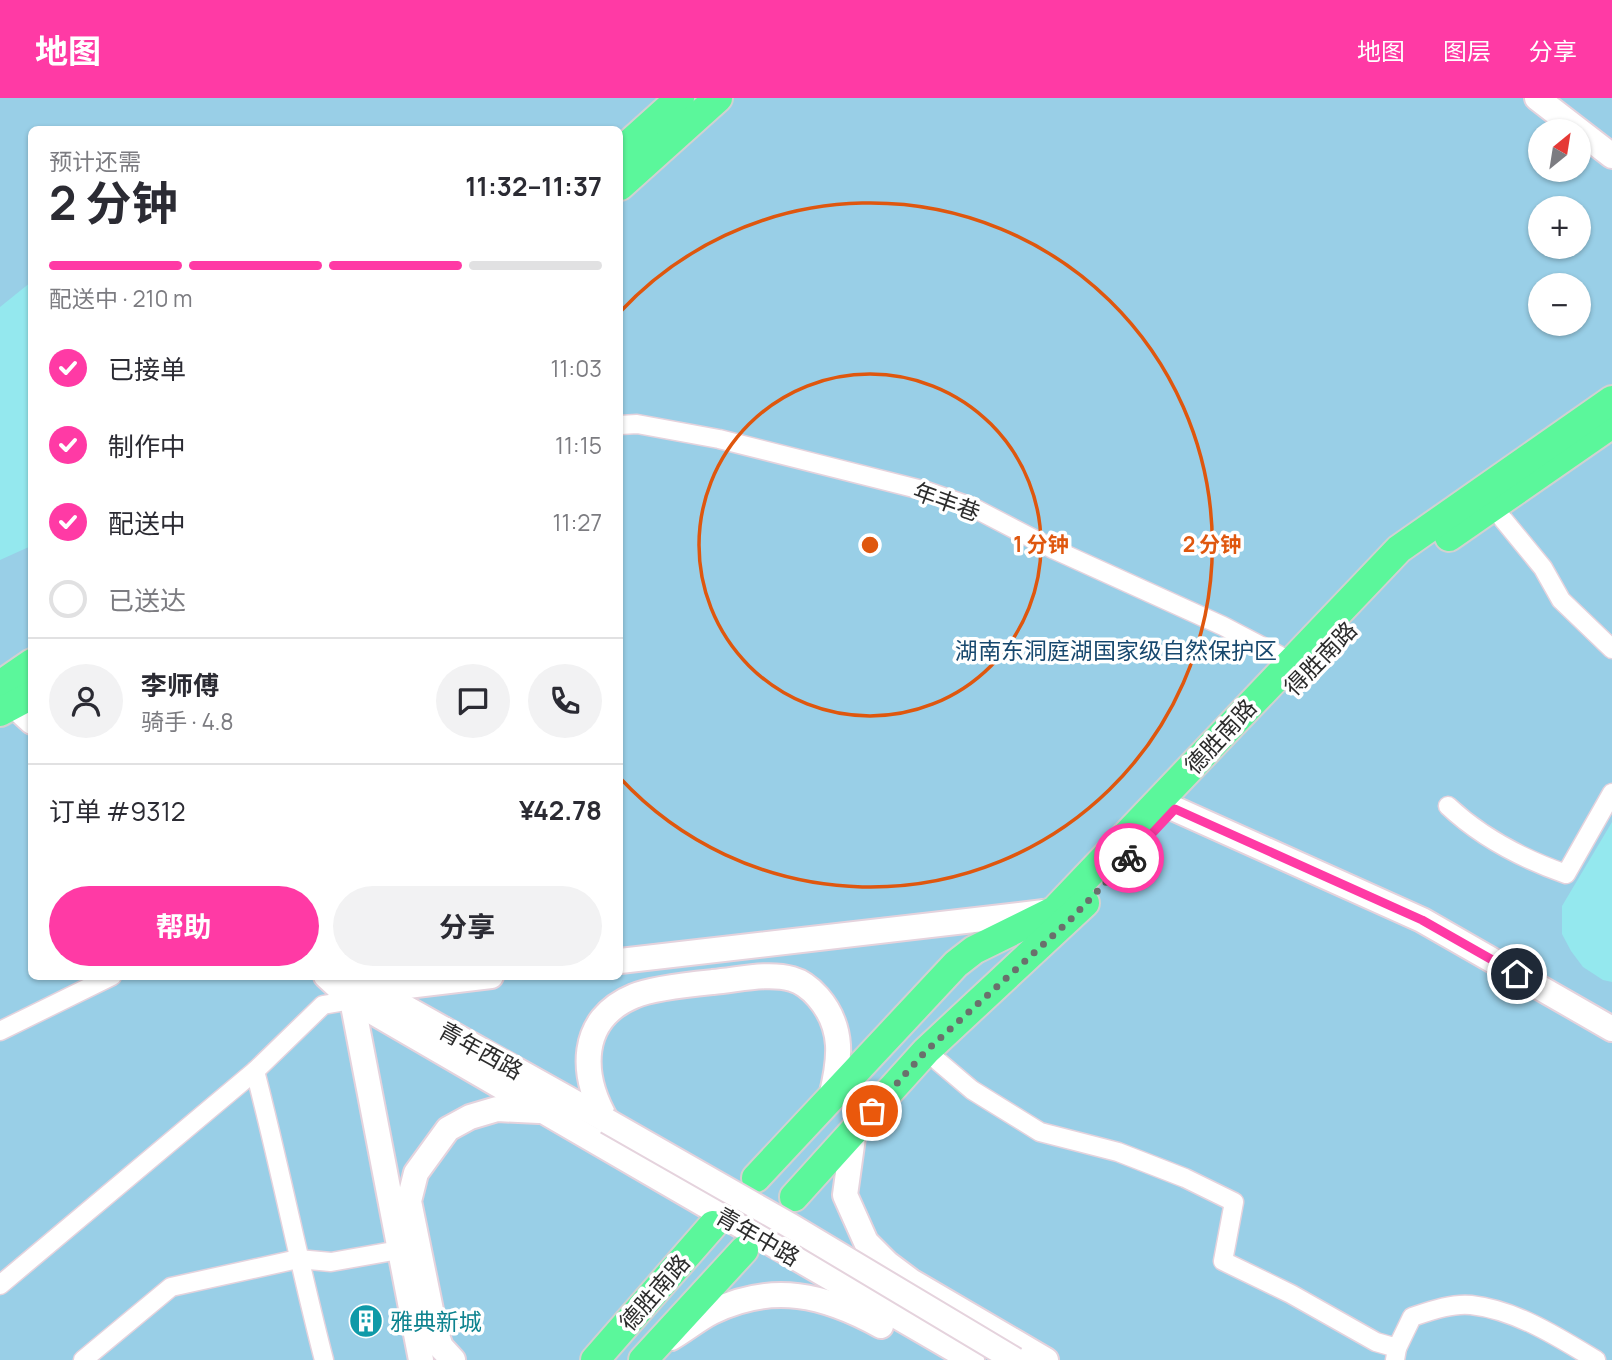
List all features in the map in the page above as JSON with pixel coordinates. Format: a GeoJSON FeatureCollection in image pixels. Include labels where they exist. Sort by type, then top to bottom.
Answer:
{"type":"FeatureCollection","features":[{"type":"Feature","properties":{"kind":"main road"},"geometry":{"type":"LineString","coordinates":[[623,149],[680,98]]}},
{"type":"Feature","properties":{"kind":"main road"},"geometry":{"type":"LineString","coordinates":[[623,183],[718,98]]}},
{"type":"Feature","properties":{"kind":"main road"},"geometry":{"type":"LineString","coordinates":[[1537,98],[1612,156]]}},
{"type":"Feature","properties":{"kind":"main road","name":"德胜南路"},"geometry":{"type":"LineString","coordinates":[[756,1178],[956,964],[974,950],[1055,910],[1399,549],[1612,400]]}},
{"type":"Feature","properties":{"kind":"main road","name":"得胜南路"},"geometry":{"type":"LineString","coordinates":[[794,1197],[926,1051],[1068,922],[1411,564],[1612,424]]}},
{"type":"Feature","properties":{"kind":"main road"},"geometry":{"type":"LineString","coordinates":[[1175,809],[1422,920],[1612,1029]]}},
{"type":"Feature","properties":{"kind":"main road"},"geometry":{"type":"LineString","coordinates":[[623,961],[1055,910]]}},
{"type":"Feature","properties":{"kind":"main road"},"geometry":{"type":"LineString","coordinates":[[607,1121],[590,1084],[588,1050],[603,1019],[617,1005],[636,995],[705,983],[774,976],[793,979],[807,986],[826,1006],[837,1031],[838,1064],[831,1097]]}},
{"type":"Feature","properties":{"kind":"main road","name":"青年西路"},"geometry":{"type":"LineString","coordinates":[[337,980],[361,989],[607,1121]]}},
{"type":"Feature","properties":{"kind":"main road"},"geometry":{"type":"LineString","coordinates":[[421,1360],[399,1250],[361,989],[451,980]]}},
{"type":"Feature","properties":{"kind":"main road","name":"青年西路"},"geometry":{"type":"LineString","coordinates":[[361,989],[544,1111]]}},
{"type":"Feature","properties":{"kind":"main road"},"geometry":{"type":"LineString","coordinates":[[453,1360],[442,1347],[435,1329],[409,1201],[416,1173],[430,1150],[448,1129],[470,1117],[497,1109],[544,1111]]}},
{"type":"Feature","properties":{"kind":"main road","name":"青年中路"},"geometry":{"type":"LineString","coordinates":[[544,1111],[971,1360]]}},
{"type":"Feature","properties":{"kind":"main road","name":"青年中路"},"geometry":{"type":"LineString","coordinates":[[607,1121],[791,1226],[1015,1360]]}},
{"type":"Feature","properties":{"kind":"main road"},"geometry":{"type":"LineString","coordinates":[[855,1130],[845,1195],[866,1242],[887,1263],[911,1281],[1046,1360]]}},
{"type":"Feature","properties":{"kind":"main road","name":"德胜南路"},"geometry":{"type":"LineString","coordinates":[[596,1357],[713,1225]]}},
{"type":"Feature","properties":{"kind":"main road","name":"德胜南路"},"geometry":{"type":"LineString","coordinates":[[647,1356],[744,1250]]}},
{"type":"Feature","properties":{"kind":"main road"},"geometry":{"type":"LineString","coordinates":[[647,1356],[712,1312],[768,1295],[792,1295],[828,1301],[852,1310],[942,1360]]}},
{"type":"Feature","properties":{"kind":"street","name":"年丰巷"},"geometry":{"type":"LineString","coordinates":[[623,425],[637,424],[719,439],[926,491],[972,507],[1053,548],[1223,626],[1290,661]]}},
{"type":"Feature","properties":{"kind":"street"},"geometry":{"type":"LineString","coordinates":[[1493,507],[1543,568],[1562,600],[1612,649]]}},
{"type":"Feature","properties":{"kind":"street"},"geometry":{"type":"LineString","coordinates":[[1448,806],[1469,825],[1536,863],[1566,874],[1612,793]]}},
{"type":"Feature","properties":{"kind":"street"},"geometry":{"type":"LineString","coordinates":[[0,1031],[104,980]]}},
{"type":"Feature","properties":{"kind":"street"},"geometry":{"type":"LineString","coordinates":[[0,1285],[255,1072],[323,1006],[361,989]]}},
{"type":"Feature","properties":{"kind":"street"},"geometry":{"type":"LineString","coordinates":[[926,1051],[972,1090],[1040,1132],[1118,1152],[1185,1178],[1234,1202],[1223,1261],[1291,1294],[1396,1354],[1412,1317],[1436,1309],[1469,1304],[1519,1318],[1596,1360]]}},
{"type":"Feature","properties":{"kind":"street"},"geometry":{"type":"LineString","coordinates":[[255,1072],[280,1165],[298,1259],[324,1360]]}},
{"type":"Feature","properties":{"kind":"street"},"geometry":{"type":"LineString","coordinates":[[83,1360],[171,1287],[298,1259],[331,1262],[399,1250]]}},
{"type":"Feature","properties":{"kind":"green space","name":"湖南东洞庭湖国家级自然保护区"},"geometry":{"type":"Polygon","coordinates":[[[0,98],[1612,98],[1612,1360],[0,1360],[0,98]]]}},
{"type":"Feature","properties":{"kind":"shaded area"},"geometry":{"type":"Polygon","coordinates":[[[28,284],[28,547],[0,560],[0,307],[28,284]]]}},
{"type":"Feature","properties":{"kind":"shaded area"},"geometry":{"type":"Polygon","coordinates":[[[1612,822],[1612,982],[1603,980],[1583,967],[1571,951],[1562,934],[1562,906],[1612,822]]]}},
{"type":"Feature","properties":{"kind":"way so far"},"geometry":{"type":"LineString","coordinates":[[872,1111],[926,1051],[1068,922],[1129,858]]}},
{"type":"Feature","properties":{"kind":"place","name":"雅典新城"},"geometry":{"type":"Point","coordinates":[366,1321]}},
{"type":"Feature","properties":{"kind":"route"},"geometry":{"type":"LineString","coordinates":[[1129,858],[1175,809],[1422,920],[1517,974]]}}]}
